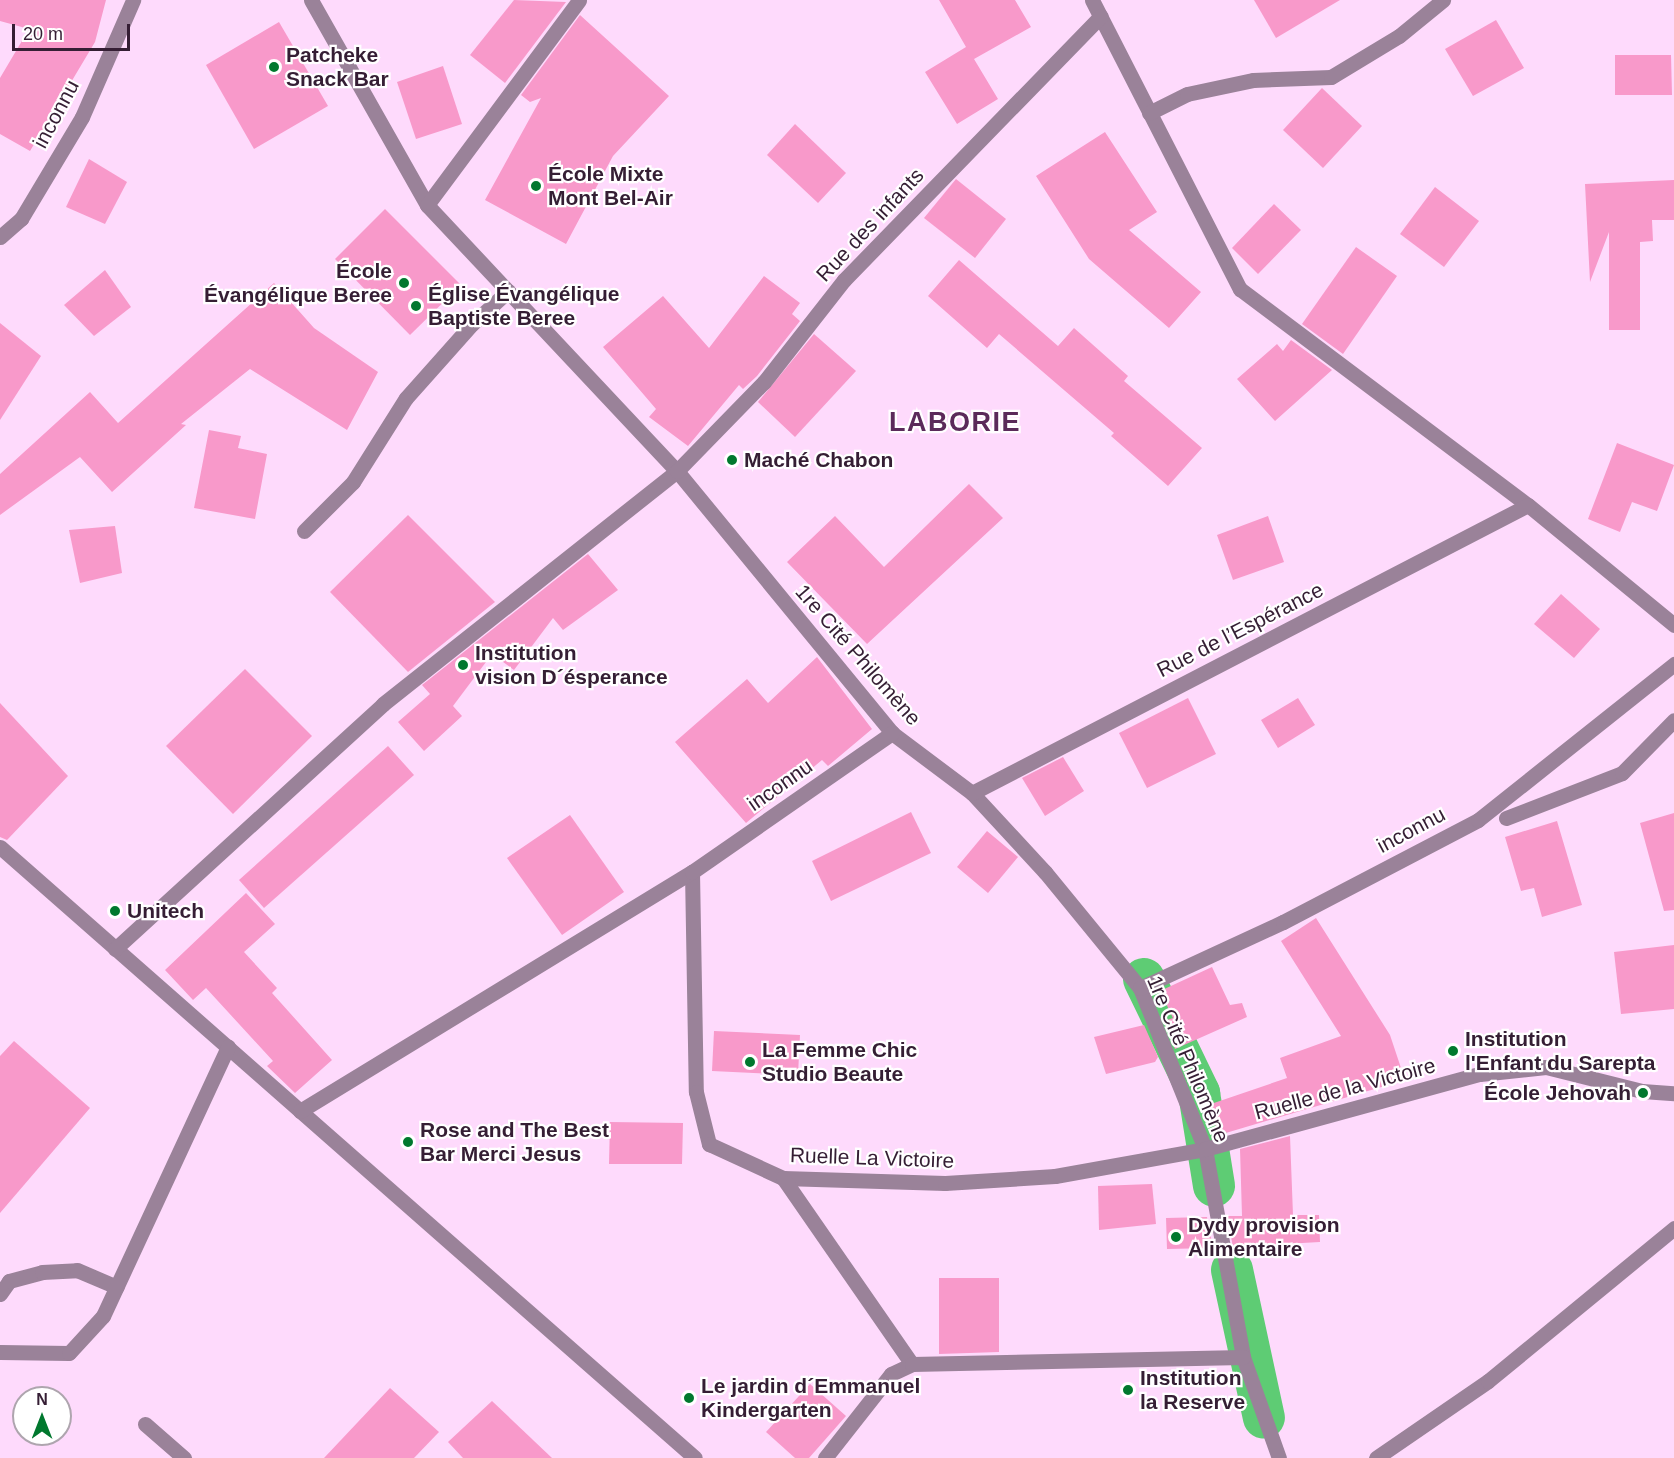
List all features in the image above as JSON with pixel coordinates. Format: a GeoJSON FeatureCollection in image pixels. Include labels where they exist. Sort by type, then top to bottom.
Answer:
{"type":"FeatureCollection","features":[{"type":"Feature","properties":{"kind":"street","name":"inconnu"},"geometry":{"type":"LineString","coordinates":[[0,237],[21,219],[82,117],[133,0]]}},
{"type":"Feature","properties":{"kind":"street","name":"1re Cité Philomène"},"geometry":{"type":"LineString","coordinates":[[311,0],[427,205],[678,471],[892,733],[972,793],[1045,872],[1140,988],[1205,1149],[1243,1357],[1279,1458]]}},
{"type":"Feature","properties":{"kind":"street"},"geometry":{"type":"LineString","coordinates":[[427,205],[579,0]]}},
{"type":"Feature","properties":{"kind":"street"},"geometry":{"type":"LineString","coordinates":[[1092,0],[1240,289],[1528,505],[1674,625]]}},
{"type":"Feature","properties":{"kind":"street"},"geometry":{"type":"LineString","coordinates":[[1149,113],[1187,94],[1253,80],[1331,77],[1399,36],[1443,0]]}},
{"type":"Feature","properties":{"kind":"street","name":"Rue des infants"},"geometry":{"type":"LineString","coordinates":[[115,949],[383,704],[678,471],[764,382],[844,280],[1101,16]]}},
{"type":"Feature","properties":{"kind":"street"},"geometry":{"type":"LineString","coordinates":[[304,531],[353,482],[406,398],[472,324],[508,291]]}},
{"type":"Feature","properties":{"kind":"street","name":"Rue de l’Espérance"},"geometry":{"type":"LineString","coordinates":[[972,793],[1528,505]]}},
{"type":"Feature","properties":{"kind":"street","name":"inconnu"},"geometry":{"type":"LineString","coordinates":[[1140,988],[1283,922],[1478,819],[1674,664]]}},
{"type":"Feature","properties":{"kind":"street"},"geometry":{"type":"LineString","coordinates":[[1506,818],[1622,773],[1674,720]]}},
{"type":"Feature","properties":{"kind":"street","name":"inconnu"},"geometry":{"type":"LineString","coordinates":[[300,1111],[692,872],[892,733]]}},
{"type":"Feature","properties":{"kind":"street"},"geometry":{"type":"LineString","coordinates":[[0,847],[695,1458]]}},
{"type":"Feature","properties":{"kind":"street","name":"Ruelle La Victoire"},"geometry":{"type":"LineString","coordinates":[[692,872],[696,1092],[709,1144],[783,1178],[945,1183],[1055,1176],[1205,1149]]}},
{"type":"Feature","properties":{"kind":"street"},"geometry":{"type":"LineString","coordinates":[[0,1353],[69,1353],[103,1316],[228,1047]]}},
{"type":"Feature","properties":{"kind":"street","name":"Ruelle de la Victoire"},"geometry":{"type":"LineString","coordinates":[[1205,1149],[1480,1074],[1546,1067],[1642,1091],[1674,1093]]}},
{"type":"Feature","properties":{"kind":"street"},"geometry":{"type":"LineString","coordinates":[[783,1178],[912,1364]]}},
{"type":"Feature","properties":{"kind":"street"},"geometry":{"type":"LineString","coordinates":[[1376,1458],[1488,1381],[1674,1228]]}},
{"type":"Feature","properties":{"kind":"street"},"geometry":{"type":"LineString","coordinates":[[0,1294],[9,1281],[42,1272],[77,1270],[117,1287]]}},
{"type":"Feature","properties":{"kind":"street"},"geometry":{"type":"LineString","coordinates":[[825,1458],[891,1374],[912,1364],[1243,1357]]}},
{"type":"Feature","properties":{"kind":"street"},"geometry":{"type":"LineString","coordinates":[[145,1424],[184,1458]]}},
{"type":"Feature","properties":{"kind":"building"},"geometry":{"type":"Polygon","coordinates":[[[0,0],[106,0],[95,42],[30,151],[0,134],[0,78],[29,29],[0,21],[0,0]]]}},
{"type":"Feature","properties":{"kind":"building"},"geometry":{"type":"Polygon","coordinates":[[[514,0],[566,2],[505,83],[470,55],[514,0]]]}},
{"type":"Feature","properties":{"kind":"building"},"geometry":{"type":"Polygon","coordinates":[[[939,0],[1015,0],[1031,27],[974,59],[998,99],[957,124],[925,72],[966,47],[939,0]]]}},
{"type":"Feature","properties":{"kind":"building"},"geometry":{"type":"Polygon","coordinates":[[[1254,0],[1340,0],[1276,38],[1254,0]]]}},
{"type":"Feature","properties":{"kind":"building"},"geometry":{"type":"Polygon","coordinates":[[[580,15],[669,96],[613,156],[566,244],[485,200],[541,98],[530,102],[521,95],[580,15]]]}},
{"type":"Feature","properties":{"kind":"building"},"geometry":{"type":"Polygon","coordinates":[[[1496,20],[1524,68],[1473,96],[1445,49],[1496,20]]]}},
{"type":"Feature","properties":{"kind":"building"},"geometry":{"type":"Polygon","coordinates":[[[279,22],[328,106],[254,149],[206,65],[279,22]]]}},
{"type":"Feature","properties":{"kind":"building"},"geometry":{"type":"Polygon","coordinates":[[[1615,55],[1671,55],[1672,95],[1615,95],[1615,55]]]}},
{"type":"Feature","properties":{"kind":"building"},"geometry":{"type":"Polygon","coordinates":[[[443,66],[462,124],[416,139],[397,82],[443,66]]]}},
{"type":"Feature","properties":{"kind":"building"},"geometry":{"type":"Polygon","coordinates":[[[1322,88],[1362,126],[1323,168],[1283,130],[1322,88]]]}},
{"type":"Feature","properties":{"kind":"building"},"geometry":{"type":"Polygon","coordinates":[[[795,124],[846,173],[818,203],[767,155],[795,124]]]}},
{"type":"Feature","properties":{"kind":"building"},"geometry":{"type":"Polygon","coordinates":[[[1105,132],[1157,212],[1129,230],[1201,292],[1169,328],[1089,259],[1036,176],[1105,132]]]}},
{"type":"Feature","properties":{"kind":"building"},"geometry":{"type":"Polygon","coordinates":[[[89,159],[127,182],[105,224],[66,207],[89,159]]]}},
{"type":"Feature","properties":{"kind":"building"},"geometry":{"type":"Polygon","coordinates":[[[956,179],[1006,219],[975,258],[924,218],[956,179]]]}},
{"type":"Feature","properties":{"kind":"building"},"geometry":{"type":"Polygon","coordinates":[[[1674,180],[1674,220],[1652,220],[1653,241],[1640,242],[1640,330],[1609,330],[1609,232],[1590,282],[1585,184],[1674,180]]]}},
{"type":"Feature","properties":{"kind":"building"},"geometry":{"type":"Polygon","coordinates":[[[1435,187],[1479,221],[1444,267],[1400,234],[1435,187]]]}},
{"type":"Feature","properties":{"kind":"building"},"geometry":{"type":"Polygon","coordinates":[[[1274,204],[1301,230],[1258,274],[1232,248],[1274,204]]]}},
{"type":"Feature","properties":{"kind":"building"},"geometry":{"type":"Polygon","coordinates":[[[385,209],[461,285],[410,335],[335,259],[385,209]]]}},
{"type":"Feature","properties":{"kind":"building"},"geometry":{"type":"Polygon","coordinates":[[[1356,247],[1397,276],[1343,354],[1302,324],[1356,247]]]}},
{"type":"Feature","properties":{"kind":"building"},"geometry":{"type":"Polygon","coordinates":[[[959,260],[1058,346],[1074,328],[1128,376],[1124,381],[1202,448],[1168,486],[1111,436],[1114,433],[999,334],[987,348],[928,296],[959,260]]]}},
{"type":"Feature","properties":{"kind":"building"},"geometry":{"type":"Polygon","coordinates":[[[105,270],[131,307],[94,336],[64,305],[105,270]]]}},
{"type":"Feature","properties":{"kind":"building"},"geometry":{"type":"Polygon","coordinates":[[[764,276],[800,303],[792,314],[800,321],[757,376],[743,389],[739,385],[688,446],[649,417],[656,409],[603,347],[663,296],[709,348],[764,276]]]}},
{"type":"Feature","properties":{"kind":"building"},"geometry":{"type":"Polygon","coordinates":[[[274,283],[314,328],[378,372],[347,430],[250,369],[181,424],[186,425],[112,492],[80,457],[0,515],[0,474],[90,392],[118,423],[274,283]]]}},
{"type":"Feature","properties":{"kind":"building"},"geometry":{"type":"Polygon","coordinates":[[[0,323],[41,356],[0,420],[0,323]]]}},
{"type":"Feature","properties":{"kind":"building"},"geometry":{"type":"Polygon","coordinates":[[[814,334],[856,371],[795,437],[758,402],[814,334]]]}},
{"type":"Feature","properties":{"kind":"building"},"geometry":{"type":"Polygon","coordinates":[[[1291,340],[1332,370],[1275,421],[1237,379],[1277,344],[1283,351],[1291,340]]]}},
{"type":"Feature","properties":{"kind":"building"},"geometry":{"type":"Polygon","coordinates":[[[209,430],[241,436],[238,448],[267,454],[255,519],[194,508],[209,430]]]}},
{"type":"Feature","properties":{"kind":"building"},"geometry":{"type":"Polygon","coordinates":[[[1617,443],[1674,465],[1657,511],[1632,502],[1620,532],[1588,519],[1617,443]]]}},
{"type":"Feature","properties":{"kind":"building"},"geometry":{"type":"Polygon","coordinates":[[[969,484],[1003,518],[867,644],[787,562],[835,516],[884,567],[969,484]]]}},
{"type":"Feature","properties":{"kind":"building"},"geometry":{"type":"Polygon","coordinates":[[[408,515],[495,602],[408,672],[330,592],[408,515]]]}},
{"type":"Feature","properties":{"kind":"building"},"geometry":{"type":"Polygon","coordinates":[[[1268,516],[1284,562],[1233,580],[1217,535],[1268,516]]]}},
{"type":"Feature","properties":{"kind":"building"},"geometry":{"type":"Polygon","coordinates":[[[115,526],[122,573],[80,583],[69,530],[115,526]]]}},
{"type":"Feature","properties":{"kind":"building"},"geometry":{"type":"Polygon","coordinates":[[[588,554],[618,590],[563,630],[553,618],[514,670],[492,654],[453,706],[462,716],[424,751],[398,722],[430,694],[422,685],[588,554]]]}},
{"type":"Feature","properties":{"kind":"building"},"geometry":{"type":"Polygon","coordinates":[[[1561,594],[1600,629],[1574,658],[1534,624],[1561,594]]]}},
{"type":"Feature","properties":{"kind":"building"},"geometry":{"type":"Polygon","coordinates":[[[817,657],[872,729],[828,766],[822,760],[746,823],[675,742],[747,679],[768,703],[817,657]]]}},
{"type":"Feature","properties":{"kind":"building"},"geometry":{"type":"Polygon","coordinates":[[[245,669],[312,736],[233,814],[166,746],[245,669]]]}},
{"type":"Feature","properties":{"kind":"building"},"geometry":{"type":"Polygon","coordinates":[[[1188,698],[1216,754],[1147,788],[1119,733],[1188,698]]]}},
{"type":"Feature","properties":{"kind":"building"},"geometry":{"type":"Polygon","coordinates":[[[1298,698],[1315,725],[1278,748],[1261,720],[1298,698]]]}},
{"type":"Feature","properties":{"kind":"building"},"geometry":{"type":"Polygon","coordinates":[[[0,703],[68,776],[7,840],[0,837],[0,703]]]}},
{"type":"Feature","properties":{"kind":"building"},"geometry":{"type":"Polygon","coordinates":[[[388,746],[414,775],[264,908],[239,880],[388,746]]]}},
{"type":"Feature","properties":{"kind":"building"},"geometry":{"type":"Polygon","coordinates":[[[1063,757],[1084,791],[1045,816],[1022,778],[1063,757]]]}},
{"type":"Feature","properties":{"kind":"building"},"geometry":{"type":"Polygon","coordinates":[[[911,812],[931,853],[831,901],[812,861],[911,812]]]}},
{"type":"Feature","properties":{"kind":"building"},"geometry":{"type":"Polygon","coordinates":[[[1674,813],[1674,910],[1664,911],[1640,823],[1674,813]]]}},
{"type":"Feature","properties":{"kind":"building"},"geometry":{"type":"Polygon","coordinates":[[[570,815],[624,892],[562,935],[507,858],[570,815]]]}},
{"type":"Feature","properties":{"kind":"building"},"geometry":{"type":"Polygon","coordinates":[[[1557,821],[1582,905],[1542,917],[1534,888],[1521,891],[1505,837],[1557,821]]]}},
{"type":"Feature","properties":{"kind":"building"},"geometry":{"type":"Polygon","coordinates":[[[987,831],[1018,857],[988,893],[957,867],[987,831]]]}},
{"type":"Feature","properties":{"kind":"building"},"geometry":{"type":"Polygon","coordinates":[[[246,893],[275,924],[244,952],[277,988],[272,993],[332,1060],[295,1093],[267,1066],[273,1061],[206,988],[193,1000],[165,970],[246,893]]]}},
{"type":"Feature","properties":{"kind":"building"},"geometry":{"type":"Polygon","coordinates":[[[1316,918],[1390,1035],[1405,1080],[1219,1135],[1208,1105],[1287,1078],[1280,1058],[1341,1036],[1281,941],[1316,918]]]}},
{"type":"Feature","properties":{"kind":"building"},"geometry":{"type":"Polygon","coordinates":[[[1674,945],[1674,1009],[1621,1014],[1614,952],[1674,945]]]}},
{"type":"Feature","properties":{"kind":"building"},"geometry":{"type":"Polygon","coordinates":[[[1212,967],[1230,1005],[1242,1003],[1247,1017],[1175,1049],[1164,1021],[1173,1018],[1160,991],[1212,967]]]}},
{"type":"Feature","properties":{"kind":"building"},"geometry":{"type":"Polygon","coordinates":[[[1144,1025],[1158,1057],[1155,1062],[1106,1074],[1094,1037],[1144,1025]]]}},
{"type":"Feature","properties":{"kind":"building"},"geometry":{"type":"Polygon","coordinates":[[[714,1031],[800,1035],[798,1075],[712,1071],[714,1031]]]}},
{"type":"Feature","properties":{"kind":"building"},"geometry":{"type":"Polygon","coordinates":[[[14,1041],[90,1108],[0,1213],[0,1056],[14,1041]]]}},
{"type":"Feature","properties":{"kind":"building"},"geometry":{"type":"Polygon","coordinates":[[[610,1122],[683,1123],[682,1164],[609,1164],[610,1122]]]}},
{"type":"Feature","properties":{"kind":"building"},"geometry":{"type":"Polygon","coordinates":[[[1290,1136],[1293,1215],[1319,1215],[1320,1242],[1233,1247],[1227,1216],[1242,1216],[1240,1149],[1290,1136]]]}},
{"type":"Feature","properties":{"kind":"building"},"geometry":{"type":"Polygon","coordinates":[[[1152,1184],[1156,1224],[1099,1230],[1098,1186],[1152,1184]]]}},
{"type":"Feature","properties":{"kind":"building"},"geometry":{"type":"Polygon","coordinates":[[[1207,1217],[1213,1248],[1167,1249],[1166,1218],[1207,1217]]]}},
{"type":"Feature","properties":{"kind":"building"},"geometry":{"type":"Polygon","coordinates":[[[939,1278],[999,1278],[999,1352],[939,1354],[939,1278]]]}},
{"type":"Feature","properties":{"kind":"building"},"geometry":{"type":"Polygon","coordinates":[[[810,1384],[846,1416],[809,1458],[795,1458],[766,1432],[810,1384]]]}},
{"type":"Feature","properties":{"kind":"building"},"geometry":{"type":"Polygon","coordinates":[[[390,1388],[439,1432],[414,1458],[324,1458],[390,1388]]]}},
{"type":"Feature","properties":{"kind":"building"},"geometry":{"type":"Polygon","coordinates":[[[492,1401],[552,1458],[463,1458],[448,1442],[492,1401]]]}},
{"type":"Feature","properties":{"kind":"waterway"},"geometry":{"type":"LineString","coordinates":[[1144,979],[1199,1093],[1214,1186]]}},
{"type":"Feature","properties":{"kind":"waterway"},"geometry":{"type":"LineString","coordinates":[[1232,1270],[1264,1418]]}},
{"type":"Feature","properties":{"kind":"place","name":"Patcheke Snack Bar"},"geometry":{"type":"Point","coordinates":[274,67]}},
{"type":"Feature","properties":{"kind":"place","name":"École Mixte Mont Bel-Air"},"geometry":{"type":"Point","coordinates":[536,186]}},
{"type":"Feature","properties":{"kind":"place","name":"École Évangélique Beree"},"geometry":{"type":"Point","coordinates":[404,283]}},
{"type":"Feature","properties":{"kind":"place","name":"Église Évangélique Baptiste Beree"},"geometry":{"type":"Point","coordinates":[416,306]}},
{"type":"Feature","properties":{"kind":"place","name":"Maché Chabon"},"geometry":{"type":"Point","coordinates":[732,460]}},
{"type":"Feature","properties":{"kind":"place","name":"Institution vision D´ésperance"},"geometry":{"type":"Point","coordinates":[463,665]}},
{"type":"Feature","properties":{"kind":"place","name":"Unitech"},"geometry":{"type":"Point","coordinates":[115,911]}},
{"type":"Feature","properties":{"kind":"place","name":"Institution l'Enfant du Sarepta"},"geometry":{"type":"Point","coordinates":[1453,1051]}},
{"type":"Feature","properties":{"kind":"place","name":"La Femme Chic Studio Beaute"},"geometry":{"type":"Point","coordinates":[750,1062]}},
{"type":"Feature","properties":{"kind":"place","name":"École Jehovah"},"geometry":{"type":"Point","coordinates":[1643,1093]}},
{"type":"Feature","properties":{"kind":"place","name":"Rose and The Best Bar Merci Jesus"},"geometry":{"type":"Point","coordinates":[408,1142]}},
{"type":"Feature","properties":{"kind":"place","name":"Dydy provision Alimentaire"},"geometry":{"type":"Point","coordinates":[1176,1237]}},
{"type":"Feature","properties":{"kind":"place","name":"Institution la Reserve"},"geometry":{"type":"Point","coordinates":[1128,1390]}},
{"type":"Feature","properties":{"kind":"place","name":"Le jardin d´Emmanuel Kindergarten"},"geometry":{"type":"Point","coordinates":[689,1398]}},
{"type":"Feature","properties":{"kind":"district","name":"LABORIE"},"geometry":{"type":"Point","coordinates":[955,423]}}]}
